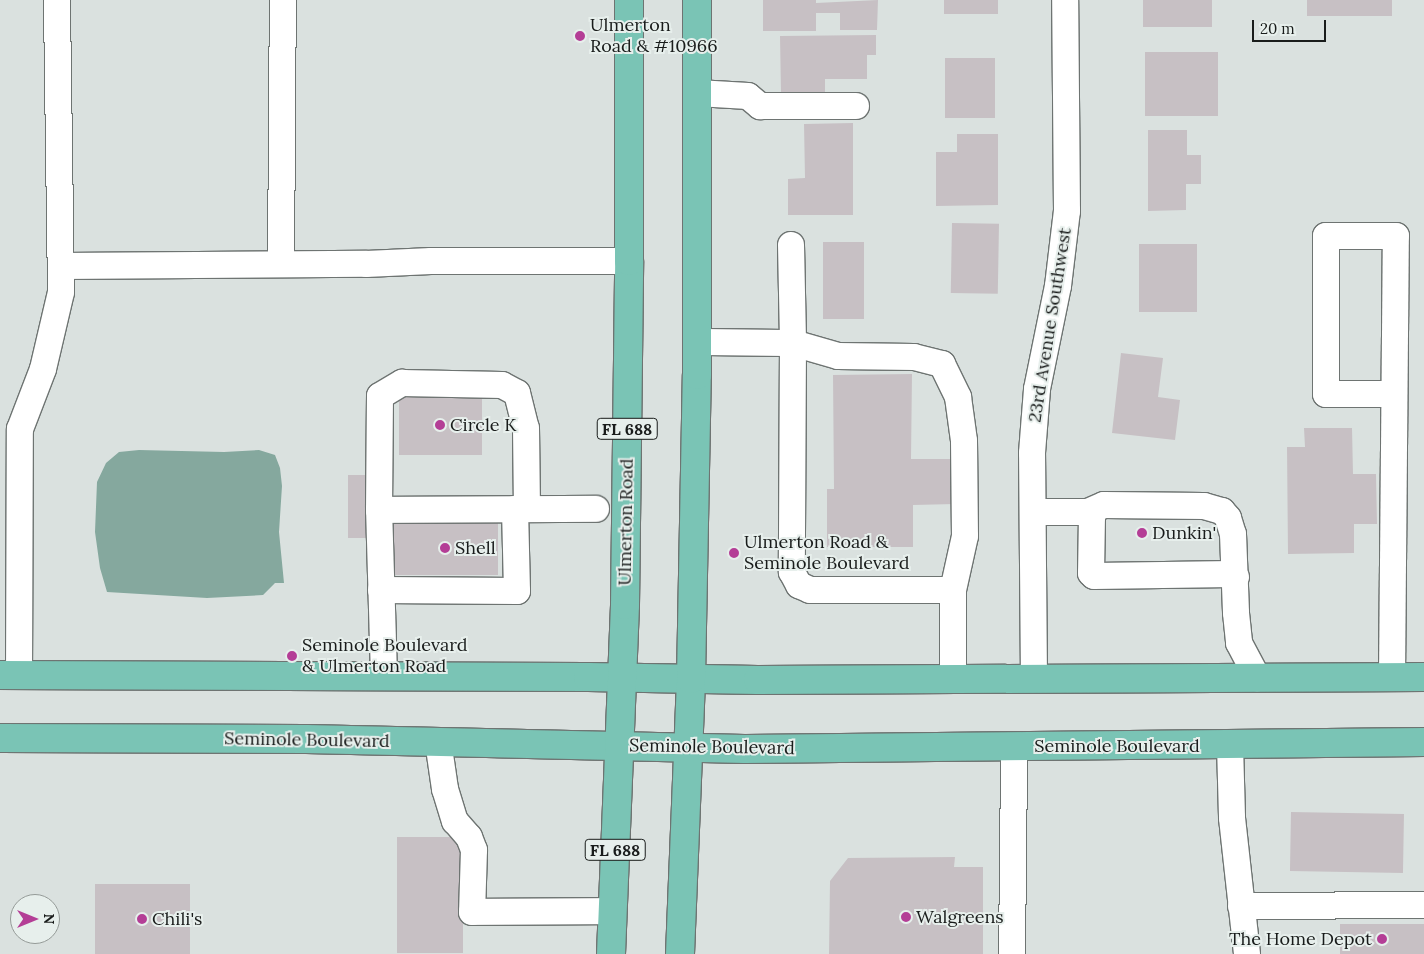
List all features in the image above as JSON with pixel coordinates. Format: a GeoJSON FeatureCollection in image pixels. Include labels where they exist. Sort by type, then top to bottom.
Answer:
{"type":"FeatureCollection","features":[{"type":"Feature","properties":{"kind":"main road","name":"Ulmerton Road"},"geometry":{"type":"LineString","coordinates":[[611,954],[622,678],[629,261],[629,0]]}},
{"type":"Feature","properties":{"kind":"main road"},"geometry":{"type":"LineString","coordinates":[[680,954],[691,679],[697,342],[697,0]]}},
{"type":"Feature","properties":{"kind":"main road"},"geometry":{"type":"LineString","coordinates":[[6,679],[384,676],[691,679],[1424,677]]}},
{"type":"Feature","properties":{"kind":"main road","name":"Seminole Boulevard"},"geometry":{"type":"LineString","coordinates":[[0,738],[438,741],[688,748],[1424,742]]}},
{"type":"Feature","properties":{"kind":"main road"},"geometry":{"type":"LineString","coordinates":[[0,757],[146,739]]}},
{"type":"Feature","properties":{"kind":"street"},"geometry":{"type":"LineString","coordinates":[[6,679],[10,526],[20,429],[44,369],[61,292],[57,0]]}},
{"type":"Feature","properties":{"kind":"street"},"geometry":{"type":"LineString","coordinates":[[281,264],[282,0]]}},
{"type":"Feature","properties":{"kind":"street","name":"23rd Avenue Southwest"},"geometry":{"type":"LineString","coordinates":[[1034,679],[1032,453],[1037,389],[1058,286],[1067,211],[1065,0]]}},
{"type":"Feature","properties":{"kind":"street"},"geometry":{"type":"LineString","coordinates":[[697,93],[748,96],[760,106],[856,106]]}},
{"type":"Feature","properties":{"kind":"street"},"geometry":{"type":"LineString","coordinates":[[1392,678],[1396,236],[1326,236],[1326,394],[1394,394]]}},
{"type":"Feature","properties":{"kind":"street"},"geometry":{"type":"LineString","coordinates":[[791,245],[793,343],[792,572],[799,585],[810,590],[953,590]]}},
{"type":"Feature","properties":{"kind":"street"},"geometry":{"type":"LineString","coordinates":[[60,266],[441,261],[629,261]]}},
{"type":"Feature","properties":{"kind":"street"},"geometry":{"type":"LineString","coordinates":[[697,342],[793,343],[838,356],[914,357],[942,364],[958,397],[964,442],[965,536],[953,590],[953,679]]}},
{"type":"Feature","properties":{"kind":"street"},"geometry":{"type":"LineString","coordinates":[[382,590],[517,591],[526,428],[517,393],[502,385],[402,383],[380,396],[380,510],[384,676]]}},
{"type":"Feature","properties":{"kind":"street"},"geometry":{"type":"LineString","coordinates":[[1033,512],[1088,512],[1104,504],[1214,507],[1222,511],[1228,518],[1231,527],[1236,577],[1236,613],[1239,643],[1258,678]]}},
{"type":"Feature","properties":{"kind":"street"},"geometry":{"type":"LineString","coordinates":[[380,510],[596,508]]}},
{"type":"Feature","properties":{"kind":"street"},"geometry":{"type":"LineString","coordinates":[[1088,512],[1092,516],[1091,573],[1094,576],[1232,574],[1236,577]]}},
{"type":"Feature","properties":{"kind":"street"},"geometry":{"type":"LineString","coordinates":[[438,741],[445,789],[455,821],[469,837],[474,850],[472,912],[613,911]]}},
{"type":"Feature","properties":{"kind":"street"},"geometry":{"type":"LineString","coordinates":[[1230,745],[1232,818],[1247,954]]}},
{"type":"Feature","properties":{"kind":"street"},"geometry":{"type":"LineString","coordinates":[[1012,954],[1014,746]]}},
{"type":"Feature","properties":{"kind":"street"},"geometry":{"type":"LineString","coordinates":[[1241,906],[1424,905]]}},
{"type":"Feature","properties":{"kind":"shaded area"},"geometry":{"type":"Polygon","coordinates":[[[139,450],[224,452],[259,450],[275,455],[280,468],[282,486],[279,532],[284,583],[275,583],[263,595],[207,598],[107,592],[100,568],[95,532],[97,482],[106,463],[119,452],[139,450]]]}},
{"type":"Feature","properties":{"kind":"building"},"geometry":{"type":"Polygon","coordinates":[[[763,0],[816,0],[816,3],[878,0],[877,30],[840,30],[840,13],[816,13],[816,31],[763,31],[763,0]]]}},
{"type":"Feature","properties":{"kind":"building"},"geometry":{"type":"Polygon","coordinates":[[[944,0],[998,0],[998,14],[944,14],[944,0]]]}},
{"type":"Feature","properties":{"kind":"building"},"geometry":{"type":"Polygon","coordinates":[[[1143,0],[1212,0],[1212,27],[1143,27],[1143,0]]]}},
{"type":"Feature","properties":{"kind":"building"},"geometry":{"type":"Polygon","coordinates":[[[1307,0],[1392,0],[1392,16],[1307,16],[1307,0]]]}},
{"type":"Feature","properties":{"kind":"building"},"geometry":{"type":"Polygon","coordinates":[[[876,35],[876,55],[867,55],[867,79],[825,79],[825,94],[781,94],[780,36],[876,35]]]}},
{"type":"Feature","properties":{"kind":"building"},"geometry":{"type":"Polygon","coordinates":[[[1145,52],[1218,52],[1218,116],[1145,116],[1145,52]]]}},
{"type":"Feature","properties":{"kind":"building"},"geometry":{"type":"Polygon","coordinates":[[[945,58],[995,58],[995,118],[945,118],[945,58]]]}},
{"type":"Feature","properties":{"kind":"building"},"geometry":{"type":"Polygon","coordinates":[[[853,123],[853,215],[788,215],[788,179],[805,178],[804,124],[853,123]]]}},
{"type":"Feature","properties":{"kind":"building"},"geometry":{"type":"Polygon","coordinates":[[[1148,130],[1187,130],[1187,155],[1201,155],[1201,184],[1186,184],[1186,210],[1148,211],[1148,130]]]}},
{"type":"Feature","properties":{"kind":"building"},"geometry":{"type":"Polygon","coordinates":[[[957,134],[998,134],[998,205],[936,206],[936,152],[957,152],[957,134]]]}},
{"type":"Feature","properties":{"kind":"building"},"geometry":{"type":"Polygon","coordinates":[[[952,223],[999,224],[998,294],[951,293],[952,223]]]}},
{"type":"Feature","properties":{"kind":"building"},"geometry":{"type":"Polygon","coordinates":[[[823,242],[864,242],[864,319],[823,319],[823,242]]]}},
{"type":"Feature","properties":{"kind":"building"},"geometry":{"type":"Polygon","coordinates":[[[1139,244],[1197,244],[1197,312],[1139,312],[1139,244]]]}},
{"type":"Feature","properties":{"kind":"building"},"geometry":{"type":"Polygon","coordinates":[[[1121,353],[1163,358],[1158,397],[1180,400],[1175,440],[1112,433],[1121,353]]]}},
{"type":"Feature","properties":{"kind":"building"},"geometry":{"type":"Polygon","coordinates":[[[912,374],[911,459],[955,459],[955,504],[913,505],[913,547],[827,547],[827,489],[834,489],[833,375],[912,374]]]}},
{"type":"Feature","properties":{"kind":"building","name":"Circle K"},"geometry":{"type":"Polygon","coordinates":[[[399,396],[482,396],[482,455],[399,455],[399,396]]]}},
{"type":"Feature","properties":{"kind":"building"},"geometry":{"type":"Polygon","coordinates":[[[1304,428],[1352,428],[1353,474],[1376,474],[1377,524],[1354,524],[1354,553],[1288,554],[1287,447],[1305,447],[1304,428]]]}},
{"type":"Feature","properties":{"kind":"building"},"geometry":{"type":"Polygon","coordinates":[[[348,475],[369,475],[369,538],[348,538],[348,475]]]}},
{"type":"Feature","properties":{"kind":"building","name":"Shell"},"geometry":{"type":"Polygon","coordinates":[[[393,520],[498,520],[498,575],[393,575],[393,520]]]}},
{"type":"Feature","properties":{"kind":"building"},"geometry":{"type":"Polygon","coordinates":[[[1291,812],[1404,814],[1403,873],[1290,871],[1291,812]]]}},
{"type":"Feature","properties":{"kind":"building"},"geometry":{"type":"Polygon","coordinates":[[[397,837],[463,837],[463,953],[397,953],[397,837]]]}},
{"type":"Feature","properties":{"kind":"building","name":"Walgreens"},"geometry":{"type":"Polygon","coordinates":[[[955,857],[954,867],[983,867],[983,954],[829,954],[830,881],[848,858],[955,857]]]}},
{"type":"Feature","properties":{"kind":"building","name":"Chili's"},"geometry":{"type":"Polygon","coordinates":[[[95,884],[190,884],[190,954],[95,954],[95,884]]]}},
{"type":"Feature","properties":{"kind":"building","name":"The Home Depot"},"geometry":{"type":"Polygon","coordinates":[[[1340,924],[1424,924],[1424,954],[1340,954],[1340,924]]]}},
{"type":"Feature","properties":{"kind":"place","name":"Ulmerton Road & #10966"},"geometry":{"type":"Point","coordinates":[580,36]}},
{"type":"Feature","properties":{"kind":"place","name":"Circle K"},"geometry":{"type":"Point","coordinates":[440,425]}},
{"type":"Feature","properties":{"kind":"place","name":"Dunkin'"},"geometry":{"type":"Point","coordinates":[1142,533]}},
{"type":"Feature","properties":{"kind":"place","name":"Shell"},"geometry":{"type":"Point","coordinates":[445,548]}},
{"type":"Feature","properties":{"kind":"place","name":"Ulmerton Road & Seminole Boulevard"},"geometry":{"type":"Point","coordinates":[734,553]}},
{"type":"Feature","properties":{"kind":"place","name":"Seminole Boulevard & Ulmerton Road"},"geometry":{"type":"Point","coordinates":[292,656]}},
{"type":"Feature","properties":{"kind":"place","name":"Walgreens"},"geometry":{"type":"Point","coordinates":[906,917]}},
{"type":"Feature","properties":{"kind":"place","name":"Chili's"},"geometry":{"type":"Point","coordinates":[142,919]}},
{"type":"Feature","properties":{"kind":"place","name":"The Home Depot"},"geometry":{"type":"Point","coordinates":[1382,939]}}]}
